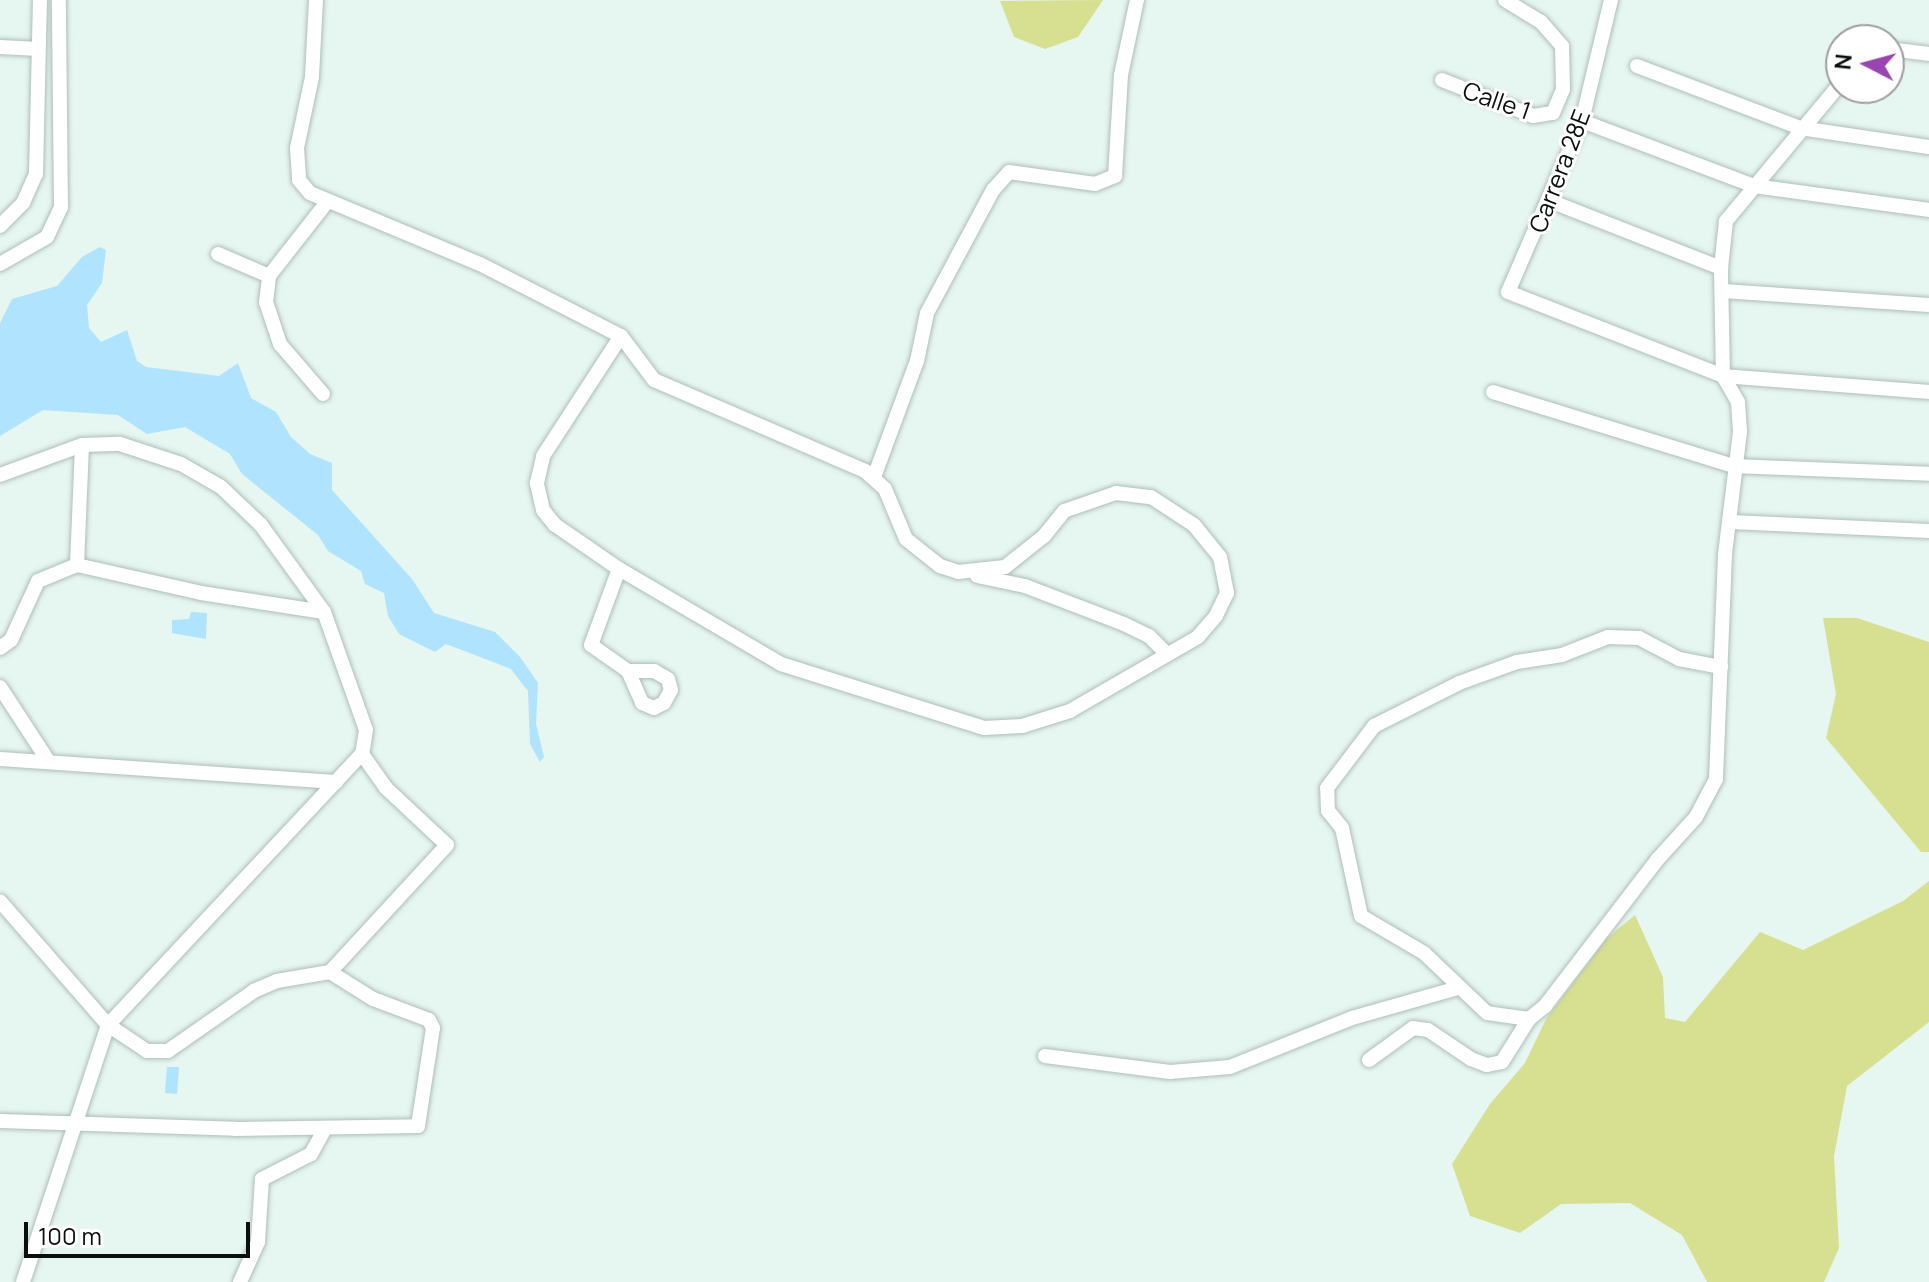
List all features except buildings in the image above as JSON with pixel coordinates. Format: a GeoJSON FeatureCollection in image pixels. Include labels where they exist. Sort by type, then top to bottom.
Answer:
{"type":"FeatureCollection","features":[{"type":"Feature","properties":{"kind":"street"},"geometry":{"type":"LineString","coordinates":[[0,226],[23,203],[37,159],[40,0]]}},
{"type":"Feature","properties":{"kind":"street"},"geometry":{"type":"LineString","coordinates":[[0,264],[47,237],[61,207],[59,0]]}},
{"type":"Feature","properties":{"kind":"street"},"geometry":{"type":"LineString","coordinates":[[316,0],[312,77],[297,163],[299,180],[327,202],[480,264],[621,336],[654,380],[874,477],[885,489],[906,539],[921,554],[958,572],[1058,598],[1149,636],[1166,653]]}},
{"type":"Feature","properties":{"kind":"street"},"geometry":{"type":"LineString","coordinates":[[874,477],[917,361],[927,313],[993,190],[1009,172],[1095,184],[1115,176],[1121,75],[1137,0]]}},
{"type":"Feature","properties":{"kind":"street","name":"Calle 1"},"geometry":{"type":"LineString","coordinates":[[1442,80],[1533,116],[1553,113],[1562,98],[1562,46],[1541,22],[1505,0]]}},
{"type":"Feature","properties":{"kind":"street","name":"Carrera 28E"},"geometry":{"type":"LineString","coordinates":[[1611,0],[1582,121],[1550,201],[1508,292],[1723,376]]}},
{"type":"Feature","properties":{"kind":"street"},"geometry":{"type":"LineString","coordinates":[[0,47],[38,49]]}},
{"type":"Feature","properties":{"kind":"street"},"geometry":{"type":"LineString","coordinates":[[1905,51],[1929,54]]}},
{"type":"Feature","properties":{"kind":"street"},"geometry":{"type":"LineString","coordinates":[[1637,66],[1800,128],[1929,147]]}},
{"type":"Feature","properties":{"kind":"street"},"geometry":{"type":"LineString","coordinates":[[1369,1060],[1413,1028],[1428,1030],[1471,1059],[1487,1065],[1502,1062],[1529,1019],[1545,1006],[1657,860],[1696,817],[1710,792],[1716,779],[1733,466],[1740,431],[1738,402],[1723,376],[1721,268],[1726,221],[1825,101]]}},
{"type":"Feature","properties":{"kind":"street"},"geometry":{"type":"LineString","coordinates":[[1582,121],[1754,186],[1929,210]]}},
{"type":"Feature","properties":{"kind":"street"},"geometry":{"type":"LineString","coordinates":[[1550,201],[1721,268]]}},
{"type":"Feature","properties":{"kind":"street"},"geometry":{"type":"LineString","coordinates":[[323,394],[280,344],[266,302],[269,276],[327,202]]}},
{"type":"Feature","properties":{"kind":"street"},"geometry":{"type":"LineString","coordinates":[[218,254],[269,276]]}},
{"type":"Feature","properties":{"kind":"street"},"geometry":{"type":"LineString","coordinates":[[1723,291],[1929,305]]}},
{"type":"Feature","properties":{"kind":"street"},"geometry":{"type":"LineString","coordinates":[[621,336],[554,434],[537,483],[543,510],[555,525],[619,569],[781,664],[984,728],[1022,726],[1070,711],[1198,637],[1216,616],[1227,593],[1220,557],[1194,525],[1151,497],[1116,493],[1090,499],[1064,511],[1005,567],[958,572]]}},
{"type":"Feature","properties":{"kind":"street"},"geometry":{"type":"LineString","coordinates":[[1723,376],[1929,392]]}},
{"type":"Feature","properties":{"kind":"street"},"geometry":{"type":"LineString","coordinates":[[1493,392],[1733,466],[1929,474]]}},
{"type":"Feature","properties":{"kind":"street"},"geometry":{"type":"LineString","coordinates":[[0,475],[82,445],[120,444],[181,464],[221,487],[261,525],[324,612],[366,730],[362,754],[108,1025],[23,1282]]}},
{"type":"Feature","properties":{"kind":"street"},"geometry":{"type":"LineString","coordinates":[[77,565],[82,445]]}},
{"type":"Feature","properties":{"kind":"street"},"geometry":{"type":"LineString","coordinates":[[1731,522],[1929,531]]}},
{"type":"Feature","properties":{"kind":"street"},"geometry":{"type":"LineString","coordinates":[[0,648],[11,640],[38,581],[77,565],[189,591],[324,612]]}},
{"type":"Feature","properties":{"kind":"street"},"geometry":{"type":"LineString","coordinates":[[619,569],[591,645],[628,671]]}},
{"type":"Feature","properties":{"kind":"street"},"geometry":{"type":"LineString","coordinates":[[1529,1019],[1507,1020],[1487,1013],[1401,936],[1361,916],[1342,828],[1328,811],[1327,788],[1374,726],[1459,683],[1517,662],[1562,655],[1608,637],[1639,638],[1679,659],[1721,667]]}},
{"type":"Feature","properties":{"kind":"street"},"geometry":{"type":"LineString","coordinates":[[0,692],[47,759]]}},
{"type":"Feature","properties":{"kind":"street"},"geometry":{"type":"LineString","coordinates":[[0,901],[108,1025],[147,1051],[168,1051],[254,991],[277,981],[330,972],[447,845],[386,788],[362,754]]}},
{"type":"Feature","properties":{"kind":"street"},"geometry":{"type":"LineString","coordinates":[[0,759],[47,759],[336,782]]}},
{"type":"Feature","properties":{"kind":"street"},"geometry":{"type":"LineString","coordinates":[[0,1121],[325,1129],[418,1126],[433,1028],[421,1015],[373,999],[330,972]]}},
{"type":"Feature","properties":{"kind":"street"},"geometry":{"type":"LineString","coordinates":[[1045,1056],[1170,1072],[1218,1069],[1352,1018],[1458,988]]}},
{"type":"Feature","properties":{"kind":"street"},"geometry":{"type":"LineString","coordinates":[[240,1282],[258,1242],[262,1179],[311,1154],[325,1129]]}},
{"type":"Feature","properties":{"kind":"green space"},"geometry":{"type":"Polygon","coordinates":[[[1103,0],[1078,37],[1045,49],[1014,37],[1000,1],[1103,0]]]}},
{"type":"Feature","properties":{"kind":"green space"},"geometry":{"type":"Polygon","coordinates":[[[1823,618],[1857,618],[1929,642],[1929,852],[1921,852],[1826,738],[1836,694],[1823,618]]]}},
{"type":"Feature","properties":{"kind":"green space"},"geometry":{"type":"Polygon","coordinates":[[[1929,881],[1929,1022],[1847,1086],[1834,1156],[1839,1248],[1824,1282],[1707,1282],[1682,1235],[1630,1203],[1561,1204],[1520,1233],[1470,1216],[1452,1164],[1490,1104],[1525,1063],[1546,1019],[1606,939],[1635,915],[1663,977],[1665,1018],[1685,1022],[1760,932],[1803,950],[1903,901],[1929,881]]]}},
{"type":"Feature","properties":{"kind":"water"},"geometry":{"type":"Polygon","coordinates":[[[100,247],[106,250],[102,283],[87,305],[89,328],[101,342],[127,330],[137,361],[146,367],[219,376],[238,363],[251,398],[276,412],[291,437],[310,454],[332,463],[332,490],[412,579],[434,613],[495,632],[520,657],[538,683],[536,724],[544,757],[540,762],[530,744],[528,691],[511,669],[446,644],[435,652],[399,634],[388,616],[384,593],[365,584],[361,571],[328,551],[318,535],[242,474],[230,454],[185,427],[147,434],[118,415],[43,410],[0,436],[0,323],[12,299],[57,286],[82,257],[100,247]]]}},
{"type":"Feature","properties":{"kind":"water"},"geometry":{"type":"Polygon","coordinates":[[[191,612],[207,613],[206,639],[172,633],[172,620],[189,619],[191,612]]]}},
{"type":"Feature","properties":{"kind":"water"},"geometry":{"type":"Polygon","coordinates":[[[167,1067],[179,1067],[177,1094],[165,1093],[167,1067]]]}}]}
